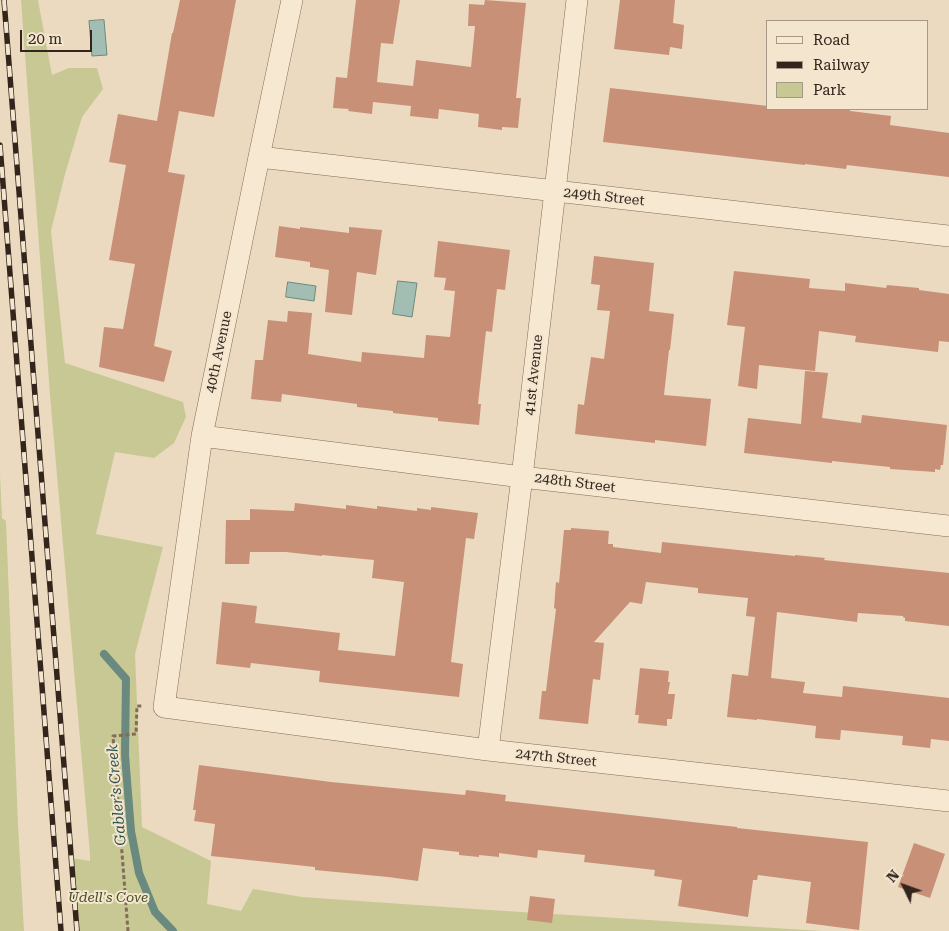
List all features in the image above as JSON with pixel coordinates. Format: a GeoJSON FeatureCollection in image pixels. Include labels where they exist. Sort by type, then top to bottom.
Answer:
{"type":"FeatureCollection","features":[{"type":"Feature","properties":{"kind":"street","name":"40th Avenue"},"geometry":{"type":"LineString","coordinates":[[164,708],[202,436],[292,0]]}},
{"type":"Feature","properties":{"kind":"street","name":"41st Avenue"},"geometry":{"type":"LineString","coordinates":[[488,750],[522,477],[577,0]]}},
{"type":"Feature","properties":{"kind":"street","name":"249th Street"},"geometry":{"type":"LineString","coordinates":[[259,157],[949,236]]}},
{"type":"Feature","properties":{"kind":"street","name":"248th Street"},"geometry":{"type":"LineString","coordinates":[[202,436],[522,477],[949,526]]}},
{"type":"Feature","properties":{"kind":"street","name":"247th Street"},"geometry":{"type":"LineString","coordinates":[[164,708],[488,750],[949,801]]}},
{"type":"Feature","properties":{"kind":"path"},"geometry":{"type":"LineString","coordinates":[[128,931],[114,736],[136,734]]}},
{"type":"Feature","properties":{"kind":"green space","name":"Udell's Cove"},"geometry":{"type":"Polygon","coordinates":[[[21,0],[38,0],[52,75],[69,68],[97,68],[103,89],[82,117],[51,231],[65,363],[183,402],[186,417],[174,443],[154,458],[115,452],[96,534],[163,547],[135,654],[142,827],[211,861],[207,904],[241,911],[253,889],[302,897],[822,931],[77,931],[72,858],[90,861],[90,854],[50,395],[21,0]]]}},
{"type":"Feature","properties":{"kind":"green space"},"geometry":{"type":"Polygon","coordinates":[[[0,474],[2,518],[6,521],[24,931],[0,931],[0,474]]]}},
{"type":"Feature","properties":{"kind":"shaded area"},"geometry":{"type":"Polygon","coordinates":[[[104,20],[107,55],[92,56],[89,21],[104,20]]]}},
{"type":"Feature","properties":{"kind":"shaded area"},"geometry":{"type":"Polygon","coordinates":[[[398,281],[417,283],[412,317],[393,314],[398,281]]]}},
{"type":"Feature","properties":{"kind":"shaded area"},"geometry":{"type":"Polygon","coordinates":[[[288,282],[316,286],[314,301],[286,297],[288,282]]]}},
{"type":"Feature","properties":{"kind":"building"},"geometry":{"type":"Polygon","coordinates":[[[180,0],[236,0],[214,117],[179,111],[168,172],[185,175],[154,346],[172,351],[164,382],[99,367],[104,327],[123,329],[135,264],[109,260],[126,165],[109,162],[118,114],[157,121],[172,33],[180,0]]]}},
{"type":"Feature","properties":{"kind":"building"},"geometry":{"type":"Polygon","coordinates":[[[356,0],[400,0],[393,44],[381,43],[377,82],[413,86],[416,60],[471,67],[475,26],[468,26],[469,4],[484,5],[485,0],[526,3],[516,98],[521,98],[518,128],[502,127],[502,130],[478,127],[479,114],[439,109],[438,119],[410,116],[411,106],[373,102],[372,114],[333,108],[336,77],[347,78],[356,0]]]}},
{"type":"Feature","properties":{"kind":"building"},"geometry":{"type":"Polygon","coordinates":[[[620,0],[675,0],[673,23],[684,25],[682,49],[670,47],[669,55],[614,49],[620,0]]]}},
{"type":"Feature","properties":{"kind":"building"},"geometry":{"type":"Polygon","coordinates":[[[610,88],[766,106],[766,110],[850,110],[891,116],[890,125],[949,133],[949,177],[847,165],[846,169],[805,165],[603,142],[610,88]]]}},
{"type":"Feature","properties":{"kind":"building"},"geometry":{"type":"Polygon","coordinates":[[[279,226],[349,233],[349,227],[382,230],[376,275],[357,272],[352,315],[325,312],[329,270],[310,267],[310,262],[275,257],[279,226]]]}},
{"type":"Feature","properties":{"kind":"building"},"geometry":{"type":"Polygon","coordinates":[[[438,241],[510,250],[505,290],[497,289],[492,332],[486,331],[478,404],[481,404],[479,425],[438,421],[438,418],[393,413],[393,411],[357,407],[357,404],[282,394],[281,402],[251,399],[255,360],[263,360],[268,320],[287,322],[288,311],[312,313],[308,354],[361,362],[362,352],[424,358],[426,335],[450,337],[455,291],[444,290],[446,278],[434,277],[438,241]]]}},
{"type":"Feature","properties":{"kind":"building"},"geometry":{"type":"Polygon","coordinates":[[[594,256],[654,263],[649,311],[674,314],[664,395],[711,399],[706,446],[655,440],[655,443],[575,434],[578,404],[584,405],[591,357],[604,359],[610,311],[597,310],[600,285],[591,284],[594,256]]]}},
{"type":"Feature","properties":{"kind":"building"},"geometry":{"type":"Polygon","coordinates":[[[734,271],[810,279],[809,288],[845,291],[845,283],[886,288],[887,285],[919,288],[919,290],[949,294],[949,342],[939,341],[938,352],[855,342],[856,336],[819,331],[815,371],[759,365],[757,389],[738,386],[745,327],[727,325],[734,271]]]}},
{"type":"Feature","properties":{"kind":"building"},"geometry":{"type":"Polygon","coordinates":[[[805,371],[828,373],[822,418],[861,423],[862,415],[947,425],[943,465],[941,465],[940,470],[935,469],[935,472],[890,469],[890,467],[832,461],[832,463],[744,453],[748,418],[801,424],[805,371]]]}},
{"type":"Feature","properties":{"kind":"building"},"geometry":{"type":"Polygon","coordinates":[[[295,503],[346,509],[346,505],[377,509],[377,506],[417,511],[417,508],[431,510],[431,507],[478,513],[474,539],[466,538],[451,662],[463,664],[459,697],[319,682],[320,671],[251,663],[250,668],[216,664],[222,602],[257,606],[255,623],[340,633],[338,650],[395,656],[404,582],[372,578],[374,560],[286,552],[250,552],[249,564],[225,564],[226,520],[250,520],[250,509],[294,511],[295,503]]]}},
{"type":"Feature","properties":{"kind":"building"},"geometry":{"type":"Polygon","coordinates":[[[571,528],[609,531],[608,544],[613,544],[613,547],[661,553],[662,542],[825,558],[824,560],[949,573],[949,626],[905,621],[903,616],[858,613],[857,622],[777,612],[771,678],[805,682],[803,693],[842,697],[843,686],[949,698],[949,741],[931,739],[930,748],[902,745],[903,736],[841,730],[840,740],[815,738],[816,726],[727,717],[732,674],[748,676],[755,617],[746,616],[748,598],[698,593],[698,588],[646,582],[642,604],[630,602],[594,642],[604,643],[600,680],[593,679],[588,724],[539,719],[542,691],[546,691],[556,609],[554,608],[556,582],[559,583],[564,530],[571,530],[571,528]]]}},
{"type":"Feature","properties":{"kind":"building"},"geometry":{"type":"Polygon","coordinates":[[[640,668],[669,671],[668,694],[675,694],[672,719],[667,719],[667,726],[638,723],[639,715],[635,715],[640,668]]]}},
{"type":"Feature","properties":{"kind":"building"},"geometry":{"type":"Polygon","coordinates":[[[199,765],[331,782],[465,795],[466,790],[506,795],[505,801],[868,842],[859,930],[806,923],[811,882],[758,875],[757,880],[753,880],[748,917],[678,906],[682,880],[654,876],[655,870],[584,862],[585,855],[538,850],[537,858],[499,853],[499,857],[479,855],[479,857],[459,855],[459,852],[423,848],[418,881],[315,870],[315,867],[211,856],[215,824],[194,821],[196,810],[193,810],[199,765]]]}},
{"type":"Feature","properties":{"kind":"building"},"geometry":{"type":"Polygon","coordinates":[[[914,843],[945,854],[930,898],[898,887],[914,843]]]}},
{"type":"Feature","properties":{"kind":"building"},"geometry":{"type":"Polygon","coordinates":[[[530,896],[555,899],[552,923],[527,920],[530,896]]]}},
{"type":"Feature","properties":{"kind":"waterway","name":"Gabler’s Creek"},"geometry":{"type":"LineString","coordinates":[[104,654],[126,679],[125,755],[131,831],[139,873],[155,912],[173,931]]}},
{"type":"Feature","properties":{"kind":"railway"},"geometry":{"type":"LineString","coordinates":[[4,0],[77,931]]}},
{"type":"Feature","properties":{"kind":"railway"},"geometry":{"type":"LineString","coordinates":[[0,145],[61,931]]}}]}
